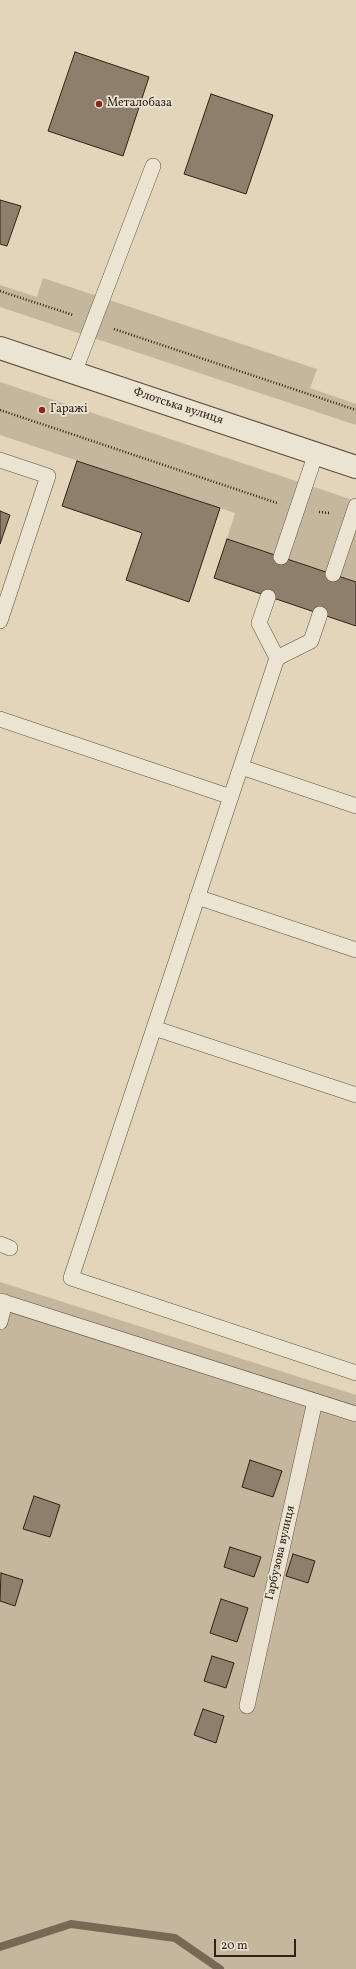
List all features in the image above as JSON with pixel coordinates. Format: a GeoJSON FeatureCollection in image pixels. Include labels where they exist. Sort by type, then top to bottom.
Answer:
{"type":"FeatureCollection","features":[{"type":"Feature","properties":{"kind":"street","name":"Флотська вулиця"},"geometry":{"type":"LineString","coordinates":[[0,348],[356,467]]}},
{"type":"Feature","properties":{"kind":"lane"},"geometry":{"type":"LineString","coordinates":[[74,373],[153,166]]}},
{"type":"Feature","properties":{"kind":"lane"},"geometry":{"type":"LineString","coordinates":[[281,557],[316,453]]}},
{"type":"Feature","properties":{"kind":"lane"},"geometry":{"type":"LineString","coordinates":[[0,460],[48,476],[0,621]]}},
{"type":"Feature","properties":{"kind":"lane"},"geometry":{"type":"LineString","coordinates":[[333,574],[354,511]]}},
{"type":"Feature","properties":{"kind":"lane"},"geometry":{"type":"LineString","coordinates":[[268,597],[259,623],[277,658]]}},
{"type":"Feature","properties":{"kind":"lane"},"geometry":{"type":"LineString","coordinates":[[320,614],[311,641],[277,658],[72,1278],[356,1372]]}},
{"type":"Feature","properties":{"kind":"lane"},"geometry":{"type":"LineString","coordinates":[[0,719],[231,796]]}},
{"type":"Feature","properties":{"kind":"lane"},"geometry":{"type":"LineString","coordinates":[[241,767],[356,806]]}},
{"type":"Feature","properties":{"kind":"lane"},"geometry":{"type":"LineString","coordinates":[[197,898],[356,950]]}},
{"type":"Feature","properties":{"kind":"lane"},"geometry":{"type":"LineString","coordinates":[[154,1028],[356,1095]]}},
{"type":"Feature","properties":{"kind":"lane"},"geometry":{"type":"LineString","coordinates":[[0,1322],[2,1302],[356,1414]]}},
{"type":"Feature","properties":{"kind":"lane","name":"Гарбузова вулиця"},"geometry":{"type":"LineString","coordinates":[[247,1706],[316,1401]]}},
{"type":"Feature","properties":{"kind":"path"},"geometry":{"type":"LineString","coordinates":[[0,291],[356,410]]}},
{"type":"Feature","properties":{"kind":"path"},"geometry":{"type":"LineString","coordinates":[[0,410],[297,510],[354,511]]}},
{"type":"Feature","properties":{"kind":"shaded area"},"geometry":{"type":"Polygon","coordinates":[[[43,278],[317,369],[310,388],[356,404],[356,425],[0,307],[0,285],[37,297],[43,278]]]}},
{"type":"Feature","properties":{"kind":"shaded area"},"geometry":{"type":"Polygon","coordinates":[[[0,382],[356,501],[356,582],[227,539],[235,513],[0,435],[0,382]]]}},
{"type":"Feature","properties":{"kind":"shaded area"},"geometry":{"type":"Polygon","coordinates":[[[0,1282],[356,1395],[356,1969],[0,1969],[0,1282]]]}},
{"type":"Feature","properties":{"kind":"building"},"geometry":{"type":"Polygon","coordinates":[[[75,52],[149,77],[123,156],[48,131],[75,52]]]}},
{"type":"Feature","properties":{"kind":"building"},"geometry":{"type":"Polygon","coordinates":[[[211,94],[273,115],[246,194],[184,174],[211,94]]]}},
{"type":"Feature","properties":{"kind":"building"},"geometry":{"type":"Polygon","coordinates":[[[0,200],[21,206],[7,246],[0,244],[0,200]]]}},
{"type":"Feature","properties":{"kind":"building"},"geometry":{"type":"Polygon","coordinates":[[[77,461],[220,508],[189,602],[126,580],[142,533],[62,506],[77,461]]]}},
{"type":"Feature","properties":{"kind":"building"},"geometry":{"type":"Polygon","coordinates":[[[0,511],[10,515],[0,544],[0,511]]]}},
{"type":"Feature","properties":{"kind":"building"},"geometry":{"type":"Polygon","coordinates":[[[227,539],[356,582],[356,626],[214,578],[227,539]]]}},
{"type":"Feature","properties":{"kind":"building"},"geometry":{"type":"Polygon","coordinates":[[[250,1460],[282,1471],[273,1497],[242,1487],[250,1460]]]}},
{"type":"Feature","properties":{"kind":"building"},"geometry":{"type":"Polygon","coordinates":[[[34,1496],[60,1505],[50,1537],[23,1529],[34,1496]]]}},
{"type":"Feature","properties":{"kind":"building"},"geometry":{"type":"Polygon","coordinates":[[[230,1547],[261,1557],[254,1577],[224,1567],[230,1547]]]}},
{"type":"Feature","properties":{"kind":"building"},"geometry":{"type":"Polygon","coordinates":[[[293,1554],[315,1561],[308,1583],[286,1576],[293,1554]]]}},
{"type":"Feature","properties":{"kind":"building"},"geometry":{"type":"Polygon","coordinates":[[[1,1573],[23,1580],[15,1606],[0,1601],[1,1573]]]}},
{"type":"Feature","properties":{"kind":"building"},"geometry":{"type":"Polygon","coordinates":[[[221,1599],[248,1608],[237,1642],[210,1633],[221,1599]]]}},
{"type":"Feature","properties":{"kind":"building"},"geometry":{"type":"Polygon","coordinates":[[[212,1656],[234,1663],[226,1688],[204,1681],[212,1656]]]}},
{"type":"Feature","properties":{"kind":"building"},"geometry":{"type":"Polygon","coordinates":[[[203,1709],[224,1716],[216,1743],[194,1735],[203,1709]]]}},
{"type":"Feature","properties":{"kind":"waterway"},"geometry":{"type":"LineString","coordinates":[[0,1947],[71,1924],[175,1938],[220,1969]]}},
{"type":"Feature","properties":{"kind":"place","name":"Металобаза"},"geometry":{"type":"Point","coordinates":[99,104]}},
{"type":"Feature","properties":{"kind":"place","name":"Гаражі"},"geometry":{"type":"Point","coordinates":[42,410]}}]}
